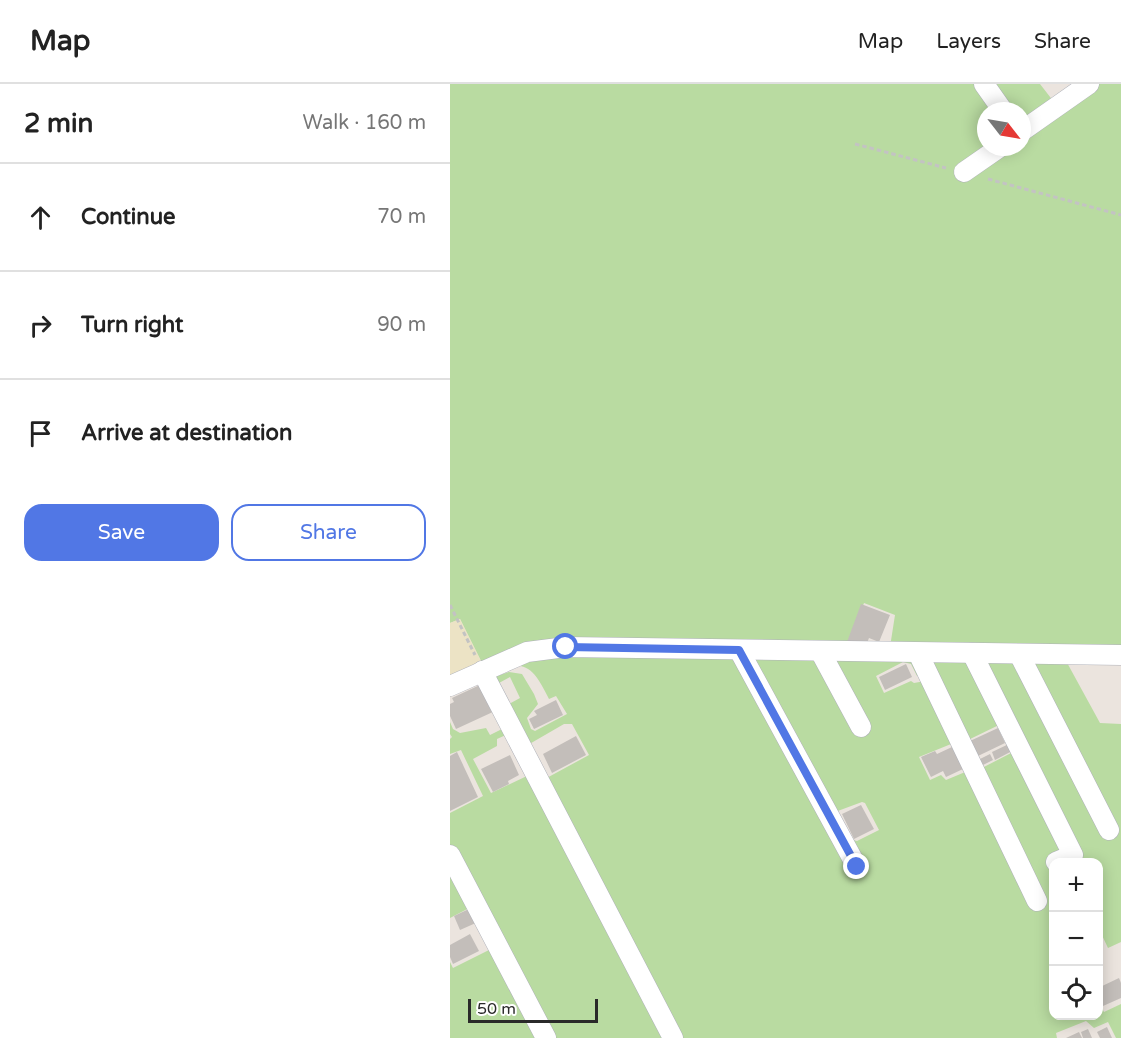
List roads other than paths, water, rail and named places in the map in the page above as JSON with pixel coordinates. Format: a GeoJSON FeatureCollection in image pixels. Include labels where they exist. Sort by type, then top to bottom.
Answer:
{"type":"FeatureCollection","features":[{"type":"Feature","properties":{"kind":"lane"},"geometry":{"type":"LineString","coordinates":[[984,84],[997,102]]}},
{"type":"Feature","properties":{"kind":"lane"},"geometry":{"type":"LineString","coordinates":[[1031,125],[1089,84]]}},
{"type":"Feature","properties":{"kind":"lane"},"geometry":{"type":"LineString","coordinates":[[964,172],[987,156]]}},
{"type":"Feature","properties":{"kind":"lane"},"geometry":{"type":"LineString","coordinates":[[450,686],[527,652],[566,647],[1121,655]]}},
{"type":"Feature","properties":{"kind":"lane"},"geometry":{"type":"LineString","coordinates":[[739,650],[857,867]]}},
{"type":"Feature","properties":{"kind":"lane"},"geometry":{"type":"LineString","coordinates":[[820,651],[861,727]]}},
{"type":"Feature","properties":{"kind":"lane"},"geometry":{"type":"LineString","coordinates":[[918,653],[1037,901]]}},
{"type":"Feature","properties":{"kind":"lane"},"geometry":{"type":"LineString","coordinates":[[972,653],[1073,855],[1066,858]]}},
{"type":"Feature","properties":{"kind":"lane"},"geometry":{"type":"LineString","coordinates":[[1019,654],[1109,830]]}},
{"type":"Feature","properties":{"kind":"lane"},"geometry":{"type":"LineString","coordinates":[[482,670],[673,1038]]}},
{"type":"Feature","properties":{"kind":"lane"},"geometry":{"type":"LineString","coordinates":[[450,855],[546,1038]]}},
{"type":"Feature","properties":{"kind":"lane"},"geometry":{"type":"LineString","coordinates":[[1025,877],[1049,866]]}}]}
